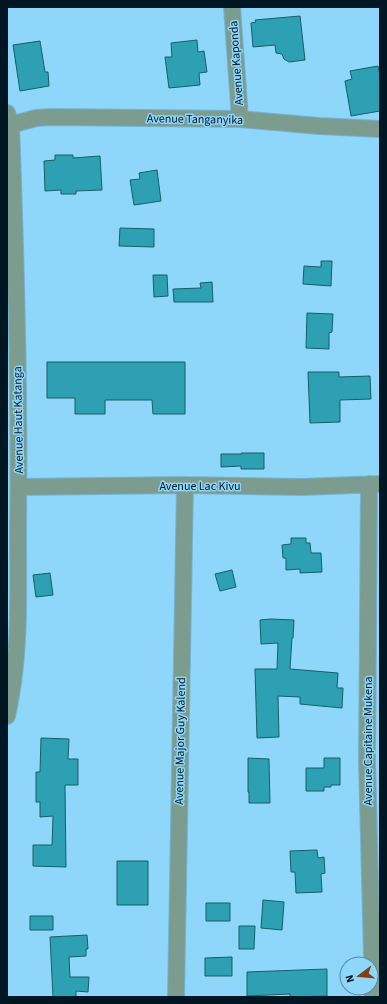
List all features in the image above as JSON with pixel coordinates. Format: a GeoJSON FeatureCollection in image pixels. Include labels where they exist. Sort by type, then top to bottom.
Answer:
{"type":"FeatureCollection","features":[{"type":"Feature","properties":{"kind":"street","name":"Avenue Kaponda"},"geometry":{"type":"LineString","coordinates":[[232,7],[240,119]]}},
{"type":"Feature","properties":{"kind":"street","name":"Avenue Tanganyika"},"geometry":{"type":"LineString","coordinates":[[8,121],[51,117],[240,119],[320,126],[380,129]]}},
{"type":"Feature","properties":{"kind":"street","name":"Avenue Haut Katanga"},"geometry":{"type":"LineString","coordinates":[[7,716],[12,694],[17,647],[19,487],[12,321],[8,121]]}},
{"type":"Feature","properties":{"kind":"street","name":"Avenue Lac Kivu"},"geometry":{"type":"LineString","coordinates":[[19,487],[185,485],[302,487],[374,484]]}},
{"type":"Feature","properties":{"kind":"street","name":"Avenue Capitaine Mukena"},"geometry":{"type":"LineString","coordinates":[[373,997],[367,762],[374,484]]}},
{"type":"Feature","properties":{"kind":"street","name":"Avenue Major Guy Kalend"},"geometry":{"type":"LineString","coordinates":[[176,997],[185,485]]}},
{"type":"Feature","properties":{"kind":"street"},"geometry":{"type":"LineString","coordinates":[[7,552],[18,540]]}},
{"type":"Feature","properties":{"kind":"building"},"geometry":{"type":"Polygon","coordinates":[[[300,16],[305,60],[289,62],[284,59],[282,54],[276,53],[275,45],[253,47],[251,23],[256,22],[255,20],[300,16]]]}},
{"type":"Feature","properties":{"kind":"building"},"geometry":{"type":"Polygon","coordinates":[[[197,40],[198,52],[204,51],[207,72],[199,73],[200,85],[169,88],[165,57],[172,57],[171,43],[197,40]]]}},
{"type":"Feature","properties":{"kind":"building"},"geometry":{"type":"Polygon","coordinates":[[[40,41],[45,72],[48,72],[49,86],[20,91],[13,45],[40,41]]]}},
{"type":"Feature","properties":{"kind":"building"},"geometry":{"type":"Polygon","coordinates":[[[378,66],[380,76],[380,111],[351,116],[345,81],[352,79],[350,71],[378,66]]]}},
{"type":"Feature","properties":{"kind":"building"},"geometry":{"type":"Polygon","coordinates":[[[55,155],[73,155],[73,158],[100,156],[102,190],[76,191],[76,194],[61,194],[61,190],[45,191],[44,161],[55,160],[55,155]]]}},
{"type":"Feature","properties":{"kind":"building"},"geometry":{"type":"Polygon","coordinates":[[[157,170],[161,201],[134,205],[130,180],[140,179],[139,173],[157,170]]]}},
{"type":"Feature","properties":{"kind":"building"},"geometry":{"type":"Polygon","coordinates":[[[120,228],[154,229],[154,247],[119,246],[120,228]]]}},
{"type":"Feature","properties":{"kind":"building"},"geometry":{"type":"Polygon","coordinates":[[[321,261],[332,261],[331,286],[303,284],[304,266],[321,267],[321,261]]]}},
{"type":"Feature","properties":{"kind":"building"},"geometry":{"type":"Polygon","coordinates":[[[153,275],[167,275],[168,296],[154,297],[153,275]]]}},
{"type":"Feature","properties":{"kind":"building"},"geometry":{"type":"Polygon","coordinates":[[[212,282],[213,302],[174,302],[173,289],[201,288],[200,283],[212,282]]]}},
{"type":"Feature","properties":{"kind":"building"},"geometry":{"type":"Polygon","coordinates":[[[307,313],[333,314],[332,332],[329,333],[329,349],[306,348],[307,313]]]}},
{"type":"Feature","properties":{"kind":"building"},"geometry":{"type":"Polygon","coordinates":[[[47,362],[185,362],[185,414],[153,414],[152,400],[105,400],[105,414],[75,414],[75,398],[47,398],[47,362]]]}},
{"type":"Feature","properties":{"kind":"building"},"geometry":{"type":"Polygon","coordinates":[[[308,372],[339,372],[339,377],[370,376],[371,399],[340,400],[340,422],[310,423],[308,372]]]}},
{"type":"Feature","properties":{"kind":"building"},"geometry":{"type":"Polygon","coordinates":[[[264,453],[264,469],[241,469],[241,466],[221,467],[221,454],[264,453]]]}},
{"type":"Feature","properties":{"kind":"building"},"geometry":{"type":"Polygon","coordinates":[[[291,538],[306,538],[306,543],[310,543],[311,553],[321,553],[322,572],[300,573],[300,569],[286,570],[286,558],[283,558],[282,545],[291,544],[291,538]]]}},
{"type":"Feature","properties":{"kind":"building"},"geometry":{"type":"Polygon","coordinates":[[[232,570],[236,587],[220,591],[215,574],[232,570]]]}},
{"type":"Feature","properties":{"kind":"building"},"geometry":{"type":"Polygon","coordinates":[[[50,573],[53,595],[36,597],[33,575],[50,573]]]}},
{"type":"Feature","properties":{"kind":"building"},"geometry":{"type":"Polygon","coordinates":[[[260,620],[294,620],[290,669],[338,673],[337,688],[343,688],[342,708],[300,704],[300,697],[278,696],[279,737],[257,738],[255,669],[277,669],[278,643],[261,644],[260,620]]]}},
{"type":"Feature","properties":{"kind":"building"},"geometry":{"type":"Polygon","coordinates":[[[41,738],[69,739],[68,759],[78,759],[78,785],[65,785],[66,867],[33,866],[33,845],[52,845],[53,816],[40,817],[40,802],[36,802],[36,772],[40,772],[41,738]]]}},
{"type":"Feature","properties":{"kind":"building"},"geometry":{"type":"Polygon","coordinates":[[[248,758],[269,759],[270,803],[249,803],[248,758]]]}},
{"type":"Feature","properties":{"kind":"building"},"geometry":{"type":"Polygon","coordinates":[[[324,758],[340,758],[340,785],[324,787],[324,791],[306,791],[306,768],[324,768],[324,758]]]}},
{"type":"Feature","properties":{"kind":"building"},"geometry":{"type":"Polygon","coordinates":[[[317,850],[318,858],[324,857],[325,873],[321,874],[322,892],[296,893],[295,872],[291,872],[290,851],[317,850]]]}},
{"type":"Feature","properties":{"kind":"building"},"geometry":{"type":"Polygon","coordinates":[[[117,861],[148,861],[148,905],[117,905],[117,861]]]}},
{"type":"Feature","properties":{"kind":"building"},"geometry":{"type":"Polygon","coordinates":[[[263,900],[284,902],[282,930],[261,928],[263,900]]]}},
{"type":"Feature","properties":{"kind":"building"},"geometry":{"type":"Polygon","coordinates":[[[206,903],[230,903],[230,921],[206,921],[206,903]]]}},
{"type":"Feature","properties":{"kind":"building"},"geometry":{"type":"Polygon","coordinates":[[[30,916],[53,916],[53,930],[30,930],[30,916]]]}},
{"type":"Feature","properties":{"kind":"building"},"geometry":{"type":"Polygon","coordinates":[[[239,926],[255,926],[254,949],[239,949],[239,926]]]}},
{"type":"Feature","properties":{"kind":"building"},"geometry":{"type":"Polygon","coordinates":[[[87,935],[88,949],[86,949],[86,956],[69,957],[70,977],[89,977],[88,992],[76,991],[76,997],[53,997],[50,937],[87,935]]]}},
{"type":"Feature","properties":{"kind":"building"},"geometry":{"type":"Polygon","coordinates":[[[232,957],[232,976],[205,976],[205,958],[232,957]]]}},
{"type":"Feature","properties":{"kind":"building"},"geometry":{"type":"Polygon","coordinates":[[[327,969],[327,996],[290,997],[290,994],[247,996],[247,972],[327,969]]]}}]}
